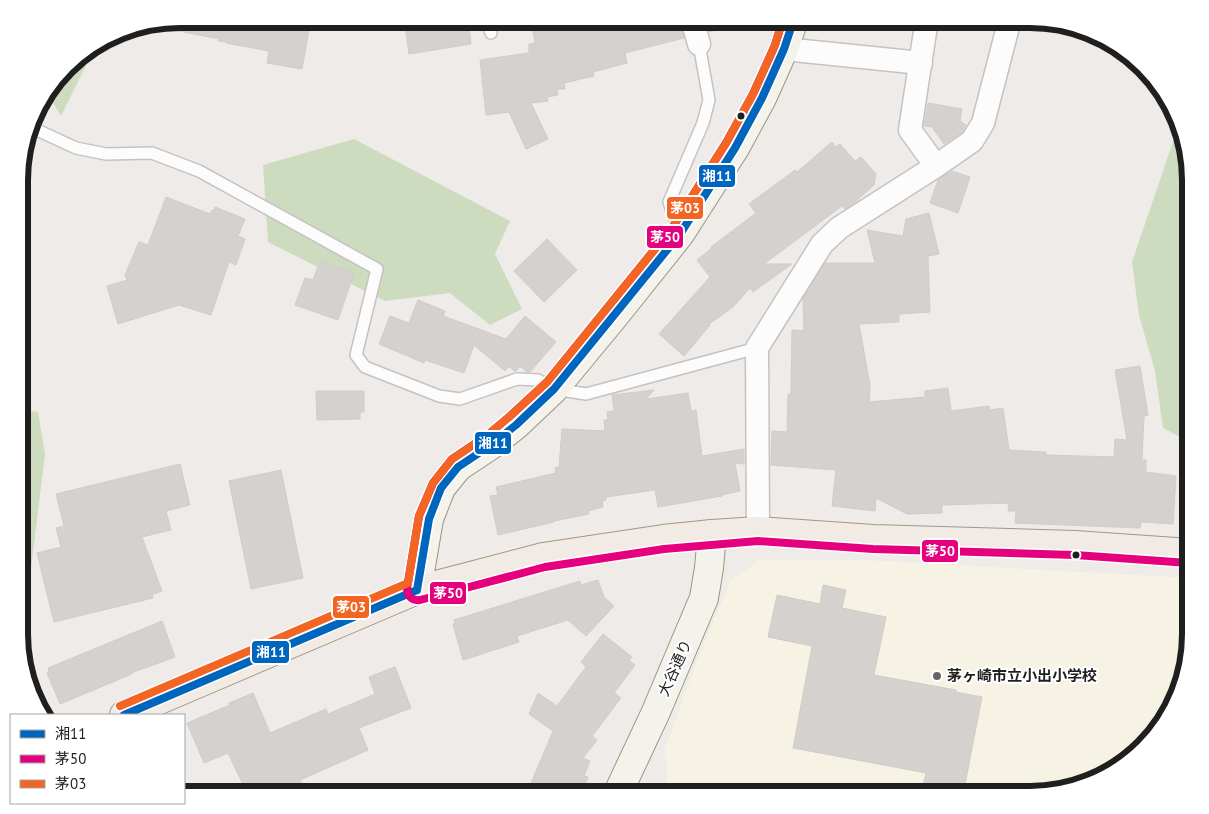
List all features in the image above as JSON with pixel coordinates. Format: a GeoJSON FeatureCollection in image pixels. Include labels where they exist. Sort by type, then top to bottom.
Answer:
{"type":"FeatureCollection","features":[{"type":"Feature","properties":{"kind":"main road"},"geometry":{"type":"LineString","coordinates":[[417,590],[429,519],[441,488],[458,467],[510,430],[554,389],[680,234],[735,148],[762,98],[784,49],[791,27]]}},
{"type":"Feature","properties":{"kind":"main road"},"geometry":{"type":"LineString","coordinates":[[126,714],[417,590],[542,557],[663,539],[758,532],[873,539],[1075,545],[1181,552]]}},
{"type":"Feature","properties":{"kind":"main road","name":"大谷通り"},"geometry":{"type":"LineString","coordinates":[[621,786],[655,714],[704,598],[712,534]]}},
{"type":"Feature","properties":{"kind":"street"},"geometry":{"type":"LineString","coordinates":[[694,27],[699,44]]}},
{"type":"Feature","properties":{"kind":"street"},"geometry":{"type":"LineString","coordinates":[[926,27],[910,130],[936,166]]}},
{"type":"Feature","properties":{"kind":"street"},"geometry":{"type":"LineString","coordinates":[[758,532],[757,348],[822,244],[840,228],[972,141],[983,123],[1008,27]]}},
{"type":"Feature","properties":{"kind":"street"},"geometry":{"type":"LineString","coordinates":[[784,49],[921,62]]}},
{"type":"Feature","properties":{"kind":"lane"},"geometry":{"type":"LineString","coordinates":[[489,27],[491,33]]}},
{"type":"Feature","properties":{"kind":"lane"},"geometry":{"type":"LineString","coordinates":[[680,234],[669,202],[704,123],[710,100],[699,44]]}},
{"type":"Feature","properties":{"kind":"lane"},"geometry":{"type":"LineString","coordinates":[[37,129],[76,148],[106,154],[152,154],[199,171],[377,269],[356,355],[365,367],[439,396],[460,399],[517,379],[538,380],[554,389],[586,394],[757,348]]}},
{"type":"Feature","properties":{"kind":"shaded area","name":"茅ヶ崎市立小出小学校"},"geometry":{"type":"Polygon","coordinates":[[[760,560],[863,560],[1181,578],[1181,645],[1179,664],[1166,702],[1156,719],[1137,742],[1106,766],[1088,775],[1059,784],[1040,786],[667,786],[665,749],[695,666],[731,580],[760,560]]]}},
{"type":"Feature","properties":{"kind":"green space"},"geometry":{"type":"Polygon","coordinates":[[[90,57],[61,116],[51,99],[65,79],[90,57]]]}},
{"type":"Feature","properties":{"kind":"green space"},"geometry":{"type":"Polygon","coordinates":[[[1175,137],[1179,150],[1181,169],[1181,437],[1163,428],[1155,371],[1139,315],[1132,262],[1175,137]]]}},
{"type":"Feature","properties":{"kind":"green space"},"geometry":{"type":"Polygon","coordinates":[[[354,139],[510,221],[495,254],[522,309],[490,325],[450,293],[385,301],[268,242],[263,165],[354,139]]]}},
{"type":"Feature","properties":{"kind":"green space"},"geometry":{"type":"Polygon","coordinates":[[[27,411],[38,412],[45,454],[27,601],[27,411]]]}},
{"type":"Feature","properties":{"kind":"building"},"geometry":{"type":"Polygon","coordinates":[[[174,27],[179,27],[310,27],[302,69],[267,63],[269,51],[174,30],[174,27]]]}},
{"type":"Feature","properties":{"kind":"building"},"geometry":{"type":"Polygon","coordinates":[[[405,27],[469,27],[471,44],[409,54],[405,27]]]}},
{"type":"Feature","properties":{"kind":"building"},"geometry":{"type":"Polygon","coordinates":[[[567,27],[681,27],[684,38],[625,53],[627,63],[593,72],[594,76],[564,83],[565,89],[557,89],[558,95],[547,97],[548,101],[531,103],[548,139],[526,149],[509,112],[486,115],[480,60],[529,53],[529,44],[535,43],[533,31],[567,27]]]}},
{"type":"Feature","properties":{"kind":"building"},"geometry":{"type":"Polygon","coordinates":[[[708,27],[727,27],[709,32],[708,27]]]}},
{"type":"Feature","properties":{"kind":"building"},"geometry":{"type":"Polygon","coordinates":[[[928,103],[962,109],[960,121],[966,125],[962,132],[944,144],[932,127],[924,126],[928,103]]]}},
{"type":"Feature","properties":{"kind":"building"},"geometry":{"type":"Polygon","coordinates":[[[832,142],[836,147],[840,144],[855,161],[861,157],[876,174],[874,185],[855,202],[845,209],[842,206],[764,264],[792,264],[753,292],[750,288],[733,307],[708,325],[710,325],[684,356],[659,334],[710,277],[697,260],[756,213],[749,204],[795,170],[797,172],[832,142]]]}},
{"type":"Feature","properties":{"kind":"building"},"geometry":{"type":"Polygon","coordinates":[[[952,171],[970,177],[958,213],[930,203],[938,180],[952,171]]]}},
{"type":"Feature","properties":{"kind":"building"},"geometry":{"type":"Polygon","coordinates":[[[166,197],[210,214],[212,210],[214,211],[215,207],[245,219],[238,236],[245,239],[236,265],[229,262],[211,315],[179,305],[118,324],[107,286],[127,280],[125,275],[139,242],[148,245],[166,197]]]}},
{"type":"Feature","properties":{"kind":"building"},"geometry":{"type":"Polygon","coordinates":[[[929,213],[939,254],[928,256],[930,312],[899,314],[899,322],[859,324],[870,385],[869,402],[925,397],[925,391],[948,388],[951,411],[989,406],[990,410],[1003,408],[1009,450],[1046,452],[1046,455],[1114,457],[1115,439],[1127,440],[1115,370],[1140,366],[1148,415],[1144,416],[1142,460],[1146,460],[1146,472],[1176,476],[1173,524],[1141,522],[1140,528],[1015,523],[1016,511],[1008,511],[1009,503],[942,505],[942,513],[907,514],[876,498],[875,511],[832,506],[836,470],[771,465],[772,431],[787,432],[788,394],[791,394],[792,330],[804,331],[803,299],[825,263],[875,263],[867,230],[903,236],[906,219],[929,213]]]}},
{"type":"Feature","properties":{"kind":"building"},"geometry":{"type":"Polygon","coordinates":[[[547,239],[577,270],[544,302],[514,271],[547,239]]]}},
{"type":"Feature","properties":{"kind":"building"},"geometry":{"type":"Polygon","coordinates":[[[320,261],[354,273],[338,320],[295,305],[305,278],[313,280],[320,261]]]}},
{"type":"Feature","properties":{"kind":"building"},"geometry":{"type":"Polygon","coordinates":[[[418,300],[445,311],[443,316],[506,339],[525,316],[556,342],[530,372],[527,372],[520,366],[515,372],[509,366],[505,371],[474,345],[464,373],[425,360],[424,363],[379,344],[390,316],[409,323],[418,300]]]}},
{"type":"Feature","properties":{"kind":"building"},"geometry":{"type":"Polygon","coordinates":[[[654,390],[646,399],[688,393],[691,411],[696,410],[702,456],[744,449],[744,464],[735,463],[740,491],[658,507],[655,490],[606,497],[606,500],[602,501],[603,507],[588,511],[589,514],[498,535],[490,496],[498,495],[496,487],[556,473],[555,468],[559,467],[562,429],[605,431],[604,420],[608,420],[607,412],[614,411],[612,395],[654,390]]]}},
{"type":"Feature","properties":{"kind":"building"},"geometry":{"type":"Polygon","coordinates":[[[316,391],[364,391],[364,412],[360,412],[360,419],[317,420],[316,391]]]}},
{"type":"Feature","properties":{"kind":"building"},"geometry":{"type":"Polygon","coordinates":[[[180,464],[190,505],[166,511],[171,530],[142,537],[162,591],[152,595],[153,598],[54,622],[37,553],[61,547],[56,528],[64,526],[56,494],[180,464]]]}},
{"type":"Feature","properties":{"kind":"building"},"geometry":{"type":"Polygon","coordinates":[[[281,470],[303,578],[251,589],[229,481],[281,470]]]}},
{"type":"Feature","properties":{"kind":"building"},"geometry":{"type":"Polygon","coordinates":[[[598,580],[604,597],[614,606],[586,636],[568,620],[517,636],[519,642],[463,660],[453,624],[455,624],[454,620],[580,581],[581,585],[598,580]]]}},
{"type":"Feature","properties":{"kind":"building"},"geometry":{"type":"Polygon","coordinates":[[[823,585],[846,590],[842,608],[886,617],[874,675],[956,690],[956,692],[982,697],[965,786],[923,786],[926,773],[793,748],[812,646],[768,637],[777,595],[820,604],[823,585]]]}},
{"type":"Feature","properties":{"kind":"building"},"geometry":{"type":"Polygon","coordinates":[[[162,621],[175,657],[131,673],[60,704],[47,673],[49,672],[48,668],[162,621]]]}},
{"type":"Feature","properties":{"kind":"building"},"geometry":{"type":"Polygon","coordinates":[[[603,634],[632,657],[629,660],[635,665],[614,693],[621,698],[592,736],[597,740],[583,758],[590,761],[584,776],[588,777],[584,786],[530,786],[553,731],[529,714],[538,693],[557,706],[586,667],[581,662],[603,634]]]}},
{"type":"Feature","properties":{"kind":"building"},"geometry":{"type":"Polygon","coordinates":[[[395,667],[411,708],[359,728],[368,750],[300,780],[302,784],[298,786],[244,786],[228,753],[204,763],[187,723],[253,693],[270,733],[326,709],[328,714],[375,694],[369,677],[395,667]]]}},
{"type":"Feature","properties":{"kind":"transit line","name":"茅50"},"geometry":{"type":"LineString","coordinates":[[781,27],[775,45],[753,94],[726,143],[672,228],[547,382],[485,437],[452,459],[433,483],[419,516],[407,588],[409,596],[412,599],[420,600],[545,567],[664,549],[758,541],[873,549],[1075,555],[1181,562]]}},
{"type":"Feature","properties":{"kind":"transit line","name":"茅03"},"geometry":{"type":"LineString","coordinates":[[120,706],[408,583],[419,516],[433,483],[452,459],[485,437],[547,382],[672,228],[726,143],[753,94],[775,45],[781,27]]}},
{"type":"Feature","properties":{"kind":"transit line","name":"湘11"},"geometry":{"type":"LineString","coordinates":[[417,590],[429,519],[441,488],[458,467],[491,445],[516,425],[554,389],[680,234],[735,148],[762,98],[784,49],[791,27]]}},
{"type":"Feature","properties":{"kind":"transit line","name":"湘11"},"geometry":{"type":"LineString","coordinates":[[126,714],[417,590]]}},
{"type":"Feature","properties":{"kind":"place","name":"茅ヶ崎市立小出小学校"},"geometry":{"type":"Point","coordinates":[937,676]}}]}
